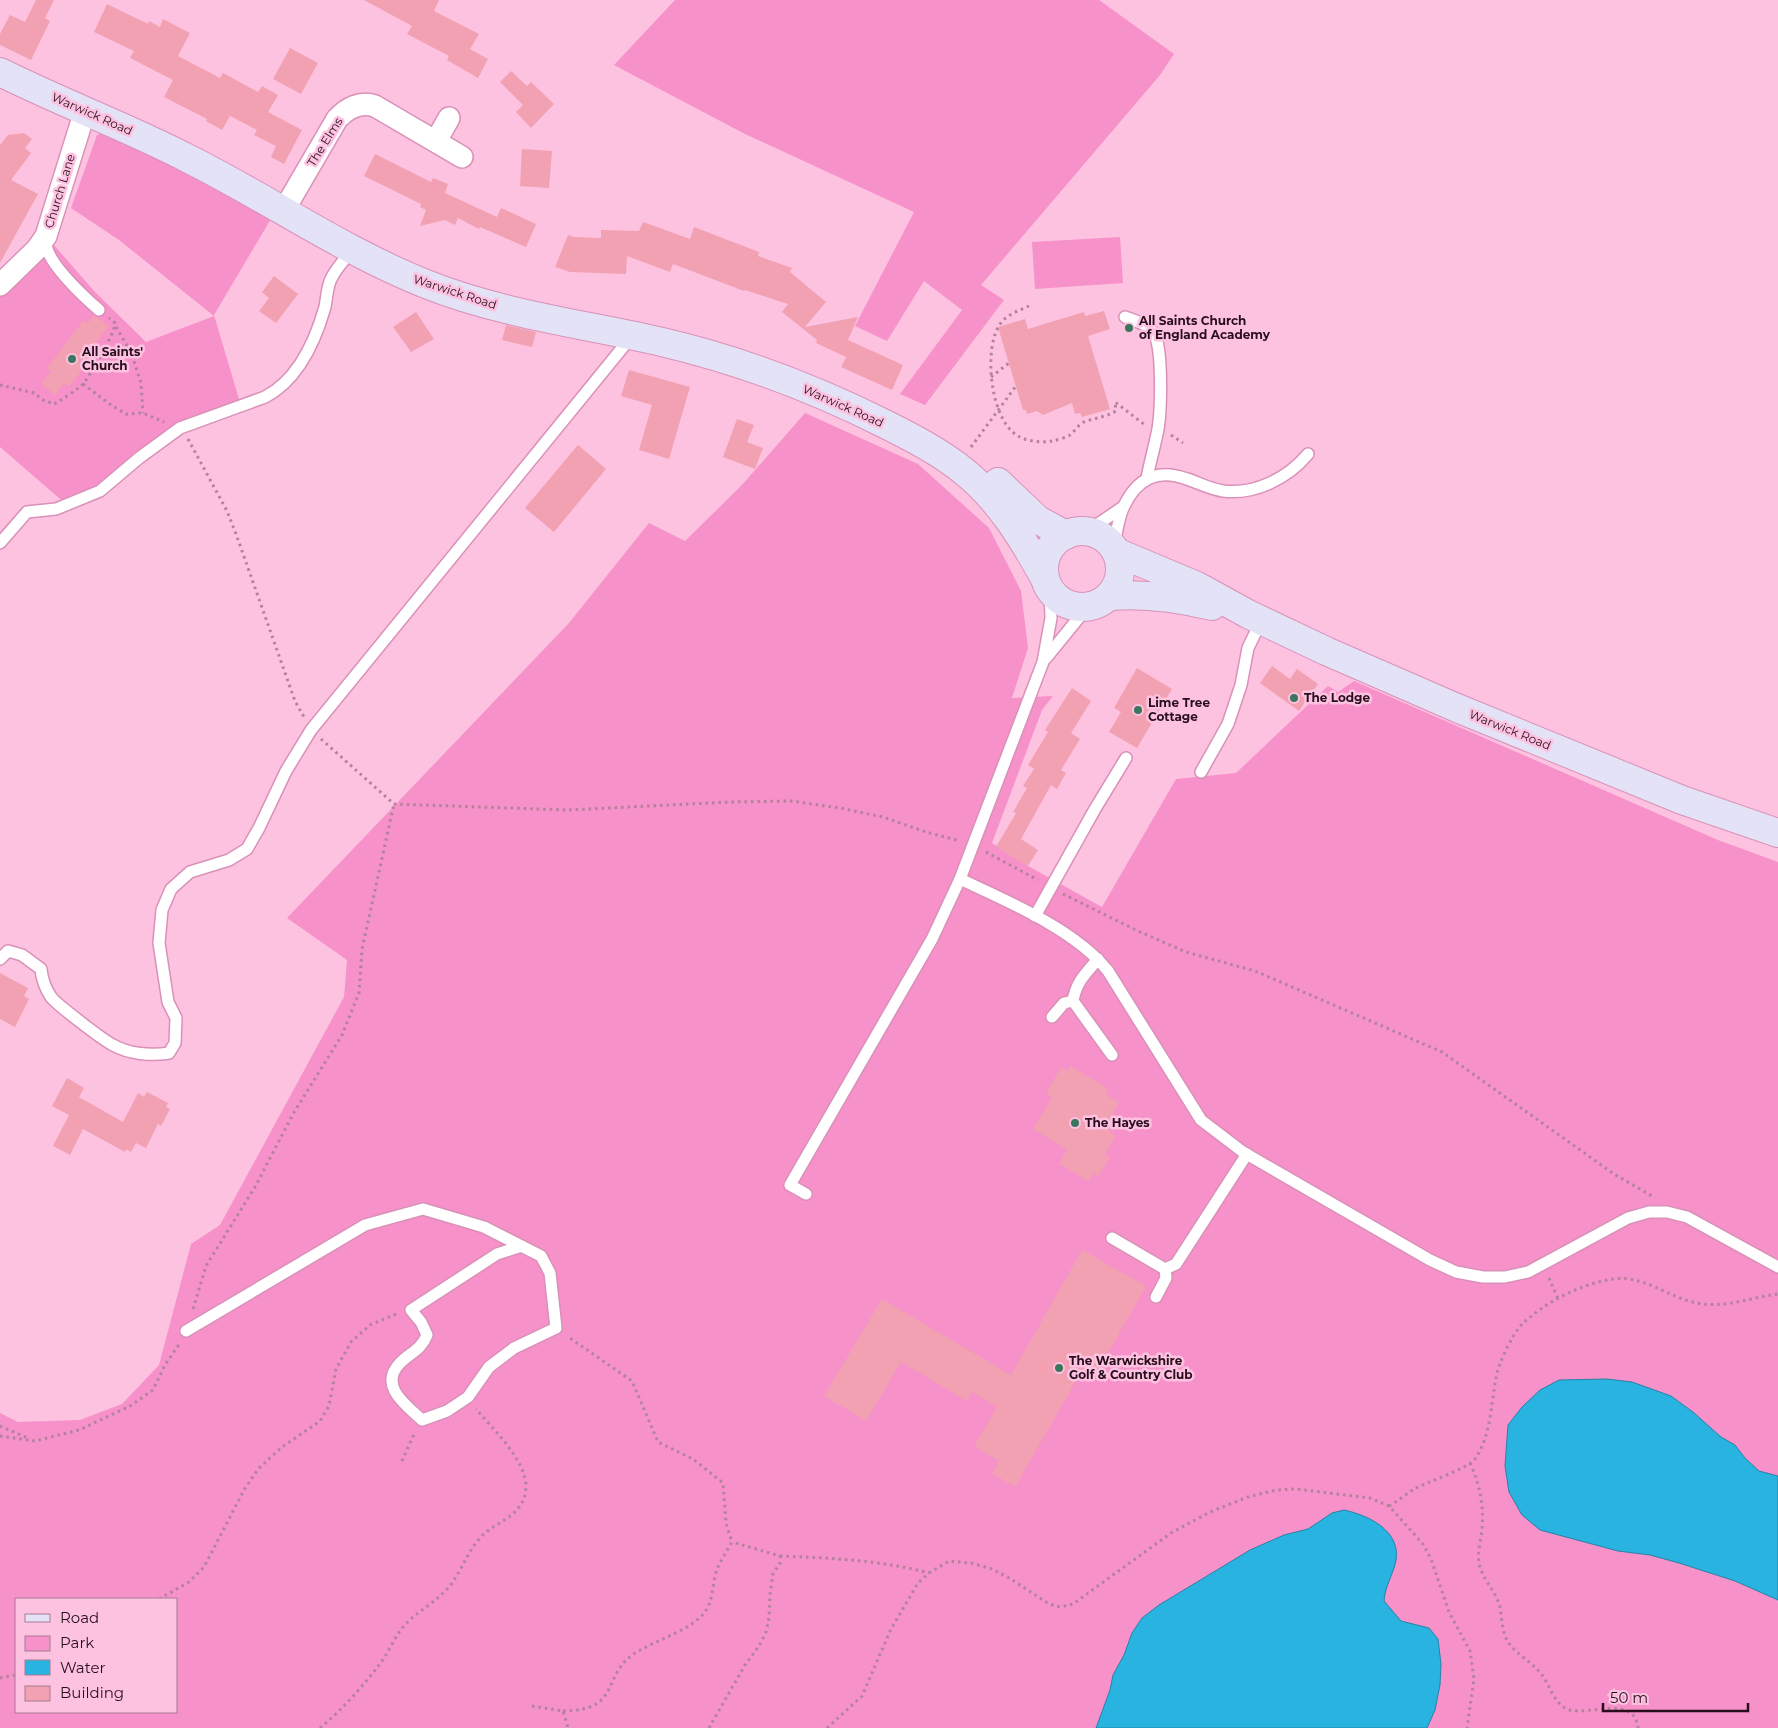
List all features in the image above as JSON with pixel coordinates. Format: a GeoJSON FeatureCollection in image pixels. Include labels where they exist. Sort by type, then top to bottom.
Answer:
{"type":"FeatureCollection","features":[{"type":"Feature","properties":{"kind":"street","name":"Warwick Road"},"geometry":{"type":"LineString","coordinates":[[0,72],[40,92],[189,158],[394,270],[462,296],[522,312],[665,343],[738,364],[839,402],[934,450],[962,460],[988,474],[1038,520],[1073,533]]}},
{"type":"Feature","properties":{"kind":"street","name":"The Elms"},"geometry":{"type":"LineString","coordinates":[[284,210],[337,118],[350,108],[364,104],[375,106],[462,157]]}},
{"type":"Feature","properties":{"kind":"street","name":"Church Lane"},"geometry":{"type":"LineString","coordinates":[[0,284],[37,249],[46,236],[86,111]]}},
{"type":"Feature","properties":{"kind":"street"},"geometry":{"type":"LineString","coordinates":[[436,141],[449,118]]}},
{"type":"Feature","properties":{"kind":"street","name":"Warwick Road"},"geometry":{"type":"LineString","coordinates":[[934,450],[966,473],[998,505],[1022,539],[1047,584]]}},
{"type":"Feature","properties":{"kind":"street"},"geometry":{"type":"LineString","coordinates":[[1073,533],[1099,535],[1115,549],[1120,560],[1120,577],[1114,590],[1103,601],[1082,608],[1058,600],[1047,584],[1044,563],[1048,552],[1055,542],[1073,533]]}},
{"type":"Feature","properties":{"kind":"street","name":"Warwick Road"},"geometry":{"type":"LineString","coordinates":[[1115,549],[1197,586],[1255,618],[1326,651],[1483,719],[1682,800],[1778,833]]}},
{"type":"Feature","properties":{"kind":"street","name":"Warwick Road"},"geometry":{"type":"LineString","coordinates":[[1103,601],[1124,595],[1160,596],[1255,618]]}},
{"type":"Feature","properties":{"kind":"lane"},"geometry":{"type":"LineString","coordinates":[[46,236],[47,249],[51,258],[73,286],[99,310]]}},
{"type":"Feature","properties":{"kind":"lane"},"geometry":{"type":"LineString","coordinates":[[0,543],[26,512],[56,509],[100,491],[139,458],[180,428],[277,391],[295,372],[316,334],[325,306],[331,277],[353,249]]}},
{"type":"Feature","properties":{"kind":"lane"},"geometry":{"type":"LineString","coordinates":[[1125,317],[1147,326],[1153,332],[1160,354],[1158,429],[1147,478]]}},
{"type":"Feature","properties":{"kind":"lane"},"geometry":{"type":"LineString","coordinates":[[0,959],[8,951],[22,955],[41,969],[42,980],[53,999],[113,1045],[138,1053],[156,1055],[169,1053],[175,1043],[176,1018],[168,1002],[159,943],[162,910],[172,889],[190,872],[229,860],[247,849],[286,771],[311,730],[632,336]]}},
{"type":"Feature","properties":{"kind":"lane"},"geometry":{"type":"LineString","coordinates":[[1115,549],[1123,507],[1132,492],[1147,478],[1169,474],[1223,491],[1249,489],[1275,481],[1293,469],[1308,454]]}},
{"type":"Feature","properties":{"kind":"lane"},"geometry":{"type":"LineString","coordinates":[[1073,533],[1098,524],[1123,507]]}},
{"type":"Feature","properties":{"kind":"lane"},"geometry":{"type":"LineString","coordinates":[[806,1194],[790,1185],[932,939],[960,879],[1043,662],[1051,618],[1047,584]]}},
{"type":"Feature","properties":{"kind":"lane"},"geometry":{"type":"LineString","coordinates":[[1043,662],[1081,615],[1103,601]]}},
{"type":"Feature","properties":{"kind":"lane"},"geometry":{"type":"LineString","coordinates":[[1201,772],[1228,724],[1241,686],[1255,618]]}},
{"type":"Feature","properties":{"kind":"lane"},"geometry":{"type":"LineString","coordinates":[[1035,916],[1126,758]]}},
{"type":"Feature","properties":{"kind":"lane"},"geometry":{"type":"LineString","coordinates":[[960,879],[1035,916],[1085,946],[1108,971],[1201,1120],[1247,1154],[1442,1267],[1470,1275],[1505,1277],[1528,1272],[1628,1218],[1649,1212],[1667,1212],[1687,1217],[1778,1267]]}},
{"type":"Feature","properties":{"kind":"lane"},"geometry":{"type":"LineString","coordinates":[[1072,1001],[1080,979],[1098,959]]}},
{"type":"Feature","properties":{"kind":"lane"},"geometry":{"type":"LineString","coordinates":[[1052,1017],[1064,1003],[1072,1001]]}},
{"type":"Feature","properties":{"kind":"lane"},"geometry":{"type":"LineString","coordinates":[[1072,1001],[1112,1055]]}},
{"type":"Feature","properties":{"kind":"lane"},"geometry":{"type":"LineString","coordinates":[[1165,1269],[1176,1264],[1247,1154]]}},
{"type":"Feature","properties":{"kind":"lane"},"geometry":{"type":"LineString","coordinates":[[186,1331],[365,1225],[422,1209],[484,1227],[522,1246],[541,1256],[550,1273],[556,1328],[514,1348],[489,1367],[468,1397],[447,1411],[422,1420],[399,1399],[392,1386],[393,1373],[401,1363],[423,1344],[427,1335],[421,1322],[411,1310],[437,1295],[497,1254],[522,1246]]}},
{"type":"Feature","properties":{"kind":"lane"},"geometry":{"type":"LineString","coordinates":[[1112,1238],[1165,1269]]}},
{"type":"Feature","properties":{"kind":"lane"},"geometry":{"type":"LineString","coordinates":[[1156,1297],[1166,1278],[1165,1269]]}},
{"type":"Feature","properties":{"kind":"path"},"geometry":{"type":"LineString","coordinates":[[1029,306],[1001,322],[996,332],[990,365],[998,409],[1006,425],[1018,437],[1036,441],[1051,441],[1069,435],[1082,423],[1110,415],[1116,411],[1115,402],[1147,426],[1166,432],[1183,444]]}},
{"type":"Feature","properties":{"kind":"path"},"geometry":{"type":"LineString","coordinates":[[99,310],[115,323],[131,352],[141,383],[143,414]]}},
{"type":"Feature","properties":{"kind":"path"},"geometry":{"type":"LineString","coordinates":[[0,385],[34,393],[43,400],[54,404],[83,384],[116,326]]}},
{"type":"Feature","properties":{"kind":"path"},"geometry":{"type":"LineString","coordinates":[[992,377],[1009,363]]}},
{"type":"Feature","properties":{"kind":"path"},"geometry":{"type":"LineString","coordinates":[[83,384],[126,414],[143,414],[180,428],[190,441],[227,511],[276,643],[295,701],[311,730],[394,804],[568,810],[791,801],[883,817],[926,832],[972,844],[1050,887],[1138,931],[1186,952],[1255,971],[1442,1052],[1614,1174],[1655,1198]]}},
{"type":"Feature","properties":{"kind":"path"},"geometry":{"type":"LineString","coordinates":[[962,460],[1016,386]]}},
{"type":"Feature","properties":{"kind":"path"},"geometry":{"type":"LineString","coordinates":[[0,1436],[35,1441],[78,1430],[130,1406],[153,1390],[165,1365],[183,1339],[206,1266],[255,1187],[293,1114],[342,1035],[359,993],[362,949],[394,804]]}},
{"type":"Feature","properties":{"kind":"path"},"geometry":{"type":"LineString","coordinates":[[1544,1263],[1558,1299]]}},
{"type":"Feature","properties":{"kind":"path"},"geometry":{"type":"LineString","coordinates":[[1389,1506],[1415,1489],[1474,1460],[1484,1442],[1496,1376],[1507,1349],[1521,1325],[1558,1299],[1589,1286],[1614,1279],[1635,1280],[1684,1301],[1703,1304],[1728,1304],[1778,1294]]}},
{"type":"Feature","properties":{"kind":"path"},"geometry":{"type":"LineString","coordinates":[[161,1598],[189,1582],[204,1568],[244,1490],[258,1469],[282,1447],[320,1421],[329,1406],[336,1369],[351,1342],[370,1325],[396,1313],[411,1310]]}},
{"type":"Feature","properties":{"kind":"path"},"geometry":{"type":"LineString","coordinates":[[532,1706],[563,1711],[581,1710],[595,1706],[609,1691],[624,1663],[633,1654],[697,1620],[705,1612],[710,1603],[717,1569],[732,1542],[726,1523],[723,1483],[693,1459],[658,1442],[632,1381],[556,1328]]}},
{"type":"Feature","properties":{"kind":"path"},"geometry":{"type":"LineString","coordinates":[[320,1728],[355,1693],[382,1661],[404,1626],[444,1593],[480,1538],[516,1514],[522,1503],[526,1486],[523,1470],[468,1397]]}},
{"type":"Feature","properties":{"kind":"path"},"geometry":{"type":"LineString","coordinates":[[402,1461],[422,1420]]}},
{"type":"Feature","properties":{"kind":"path"},"geometry":{"type":"LineString","coordinates":[[0,1426],[35,1441]]}},
{"type":"Feature","properties":{"kind":"path"},"geometry":{"type":"LineString","coordinates":[[1470,1463],[1479,1482],[1483,1513],[1479,1563],[1496,1596],[1505,1636],[1510,1645],[1542,1674],[1561,1706],[1569,1710],[1584,1711],[1610,1708],[1623,1709],[1633,1715],[1638,1728]]}},
{"type":"Feature","properties":{"kind":"path"},"geometry":{"type":"LineString","coordinates":[[827,1728],[862,1696],[891,1629],[918,1583],[929,1573],[949,1561],[971,1563],[992,1569],[1049,1604],[1060,1607],[1073,1604],[1172,1533],[1210,1512],[1248,1497],[1276,1490],[1296,1489],[1370,1498],[1389,1506],[1423,1544],[1431,1559],[1449,1612],[1470,1651],[1474,1679],[1467,1728]]}},
{"type":"Feature","properties":{"kind":"path"},"geometry":{"type":"LineString","coordinates":[[732,1542],[780,1556],[847,1559],[910,1568],[929,1573]]}},
{"type":"Feature","properties":{"kind":"path"},"geometry":{"type":"LineString","coordinates":[[709,1728],[766,1632],[773,1574],[780,1563],[780,1556]]}},
{"type":"Feature","properties":{"kind":"path"},"geometry":{"type":"LineString","coordinates":[[0,1678],[15,1675]]}},
{"type":"Feature","properties":{"kind":"path"},"geometry":{"type":"LineString","coordinates":[[563,1711],[568,1728]]}},
{"type":"Feature","properties":{"kind":"green space"},"geometry":{"type":"Polygon","coordinates":[[[675,0],[1099,0],[1174,54],[1160,75],[981,285],[1004,300],[925,405],[900,394],[962,310],[924,281],[887,341],[855,326],[914,212],[745,134],[614,65],[675,0]]]}},
{"type":"Feature","properties":{"kind":"green space"},"geometry":{"type":"Polygon","coordinates":[[[111,130],[275,212],[214,315],[241,406],[170,435],[100,491],[66,504],[0,447],[0,285],[46,236],[95,292],[146,342],[214,316],[119,240],[71,208],[97,135],[111,130]]]}},
{"type":"Feature","properties":{"kind":"green space"},"geometry":{"type":"Polygon","coordinates":[[[1120,237],[1123,283],[1035,289],[1032,242],[1120,237]]]}},
{"type":"Feature","properties":{"kind":"green space"},"geometry":{"type":"Polygon","coordinates":[[[805,413],[918,464],[989,528],[1021,591],[1028,648],[1012,698],[1053,696],[1042,710],[992,843],[1028,866],[1102,907],[1176,779],[1236,773],[1328,686],[1338,692],[1354,681],[1718,840],[1778,862],[1778,1728],[0,1728],[0,1413],[18,1422],[80,1420],[122,1404],[159,1365],[191,1244],[220,1225],[344,997],[347,960],[287,918],[569,623],[649,523],[685,541],[742,485],[805,413]]]}},
{"type":"Feature","properties":{"kind":"water"},"geometry":{"type":"Polygon","coordinates":[[[1607,1379],[1632,1382],[1671,1396],[1693,1412],[1721,1437],[1735,1445],[1759,1471],[1778,1476],[1778,1600],[1735,1581],[1679,1563],[1650,1555],[1618,1551],[1540,1530],[1522,1515],[1509,1492],[1505,1466],[1508,1425],[1522,1407],[1540,1390],[1559,1380],[1607,1379]]]}},
{"type":"Feature","properties":{"kind":"water"},"geometry":{"type":"Polygon","coordinates":[[[1344,1510],[1375,1522],[1391,1536],[1395,1545],[1396,1556],[1384,1601],[1401,1621],[1429,1628],[1438,1639],[1441,1664],[1440,1685],[1435,1710],[1427,1728],[1096,1728],[1110,1690],[1113,1675],[1124,1655],[1132,1633],[1142,1618],[1159,1605],[1250,1550],[1284,1535],[1308,1529],[1332,1513],[1344,1510]]]}},
{"type":"Feature","properties":{"kind":"building"},"geometry":{"type":"Polygon","coordinates":[[[36,0],[54,0],[45,18],[50,21],[31,60],[0,45],[0,34],[10,15],[25,22],[36,0]]]}},
{"type":"Feature","properties":{"kind":"building"},"geometry":{"type":"Polygon","coordinates":[[[364,0],[439,0],[434,11],[479,34],[470,49],[488,59],[478,78],[447,60],[449,56],[407,34],[412,26],[364,0]]]}},
{"type":"Feature","properties":{"kind":"building"},"geometry":{"type":"Polygon","coordinates":[[[107,4],[148,24],[149,21],[160,27],[163,19],[190,33],[178,56],[220,78],[223,73],[258,92],[262,86],[278,95],[268,112],[302,130],[284,164],[271,157],[276,146],[254,135],[257,130],[230,116],[222,130],[206,121],[207,119],[164,97],[173,80],[130,58],[134,51],[94,32],[107,4]]]}},
{"type":"Feature","properties":{"kind":"building"},"geometry":{"type":"Polygon","coordinates":[[[290,48],[318,63],[301,94],[273,79],[290,48]]]}},
{"type":"Feature","properties":{"kind":"building"},"geometry":{"type":"Polygon","coordinates":[[[511,71],[527,86],[531,82],[554,104],[531,128],[516,112],[523,105],[500,82],[511,71]]]}},
{"type":"Feature","properties":{"kind":"building"},"geometry":{"type":"Polygon","coordinates":[[[24,133],[32,139],[25,148],[31,153],[11,180],[38,194],[0,263],[0,145],[8,135],[24,133]]]}},
{"type":"Feature","properties":{"kind":"building"},"geometry":{"type":"Polygon","coordinates":[[[522,149],[552,151],[549,188],[520,186],[522,149]]]}},
{"type":"Feature","properties":{"kind":"building"},"geometry":{"type":"Polygon","coordinates":[[[375,154],[431,182],[433,178],[448,184],[445,193],[497,217],[501,208],[536,224],[526,247],[480,227],[479,229],[458,218],[455,225],[445,220],[420,226],[426,210],[420,207],[421,204],[364,176],[375,154]]]}},
{"type":"Feature","properties":{"kind":"building"},"geometry":{"type":"Polygon","coordinates":[[[643,222],[690,239],[694,227],[759,252],[758,256],[792,268],[790,272],[826,302],[805,327],[858,317],[848,340],[903,365],[892,390],[841,367],[846,357],[816,343],[817,340],[782,312],[788,304],[744,291],[673,264],[670,272],[627,256],[626,274],[570,272],[555,267],[568,235],[601,238],[601,230],[639,231],[643,222]]]}},
{"type":"Feature","properties":{"kind":"building"},"geometry":{"type":"Polygon","coordinates":[[[274,276],[298,294],[276,323],[259,311],[269,298],[262,292],[274,276]]]}},
{"type":"Feature","properties":{"kind":"building"},"geometry":{"type":"Polygon","coordinates":[[[1104,311],[1110,329],[1088,336],[1110,409],[1082,417],[1080,413],[1075,414],[1072,403],[1043,415],[1037,411],[1027,414],[1026,410],[1023,410],[998,327],[1025,319],[1028,329],[1084,312],[1085,316],[1104,311]]]}},
{"type":"Feature","properties":{"kind":"building"},"geometry":{"type":"Polygon","coordinates":[[[416,312],[434,339],[411,352],[393,327],[416,312]]]}},
{"type":"Feature","properties":{"kind":"building","name":"All Saints' Church"},"geometry":{"type":"Polygon","coordinates":[[[94,315],[109,326],[93,347],[97,350],[69,387],[65,383],[55,395],[41,384],[51,371],[47,368],[84,320],[88,323],[94,315]]]}},
{"type":"Feature","properties":{"kind":"building"},"geometry":{"type":"Polygon","coordinates":[[[506,325],[536,332],[532,347],[502,340],[506,325]]]}},
{"type":"Feature","properties":{"kind":"building"},"geometry":{"type":"Polygon","coordinates":[[[629,370],[690,387],[669,459],[639,450],[652,405],[621,396],[629,370]]]}},
{"type":"Feature","properties":{"kind":"building"},"geometry":{"type":"Polygon","coordinates":[[[737,419],[754,425],[747,442],[763,448],[755,469],[723,457],[737,419]]]}},
{"type":"Feature","properties":{"kind":"building"},"geometry":{"type":"Polygon","coordinates":[[[578,445],[606,469],[554,532],[525,508],[578,445]]]}},
{"type":"Feature","properties":{"kind":"building","name":"The Lodge"},"geometry":{"type":"Polygon","coordinates":[[[1272,666],[1290,679],[1297,669],[1318,684],[1299,711],[1260,683],[1272,666]]]}},
{"type":"Feature","properties":{"kind":"building","name":"Lime Tree Cottage"},"geometry":{"type":"Polygon","coordinates":[[[1137,668],[1172,689],[1137,748],[1109,732],[1121,712],[1114,708],[1137,668]]]}},
{"type":"Feature","properties":{"kind":"building"},"geometry":{"type":"Polygon","coordinates":[[[1072,688],[1091,701],[1071,733],[1080,739],[1061,770],[1066,773],[1057,789],[1051,785],[1021,839],[1038,850],[1028,866],[996,847],[1016,813],[1013,812],[1027,788],[1023,786],[1034,769],[1028,765],[1048,732],[1045,730],[1072,688]]]}},
{"type":"Feature","properties":{"kind":"building"},"geometry":{"type":"Polygon","coordinates":[[[0,973],[28,988],[24,996],[29,999],[15,1027],[0,1019],[0,973]]]}},
{"type":"Feature","properties":{"kind":"building","name":"The Hayes"},"geometry":{"type":"Polygon","coordinates":[[[1070,1066],[1109,1089],[1106,1095],[1119,1102],[1112,1115],[1117,1118],[1109,1132],[1116,1136],[1105,1155],[1110,1158],[1098,1177],[1093,1173],[1088,1181],[1059,1164],[1067,1150],[1065,1148],[1033,1129],[1052,1097],[1046,1093],[1061,1067],[1068,1071],[1070,1066]]]}},
{"type":"Feature","properties":{"kind":"building"},"geometry":{"type":"Polygon","coordinates":[[[67,1078],[84,1088],[79,1097],[123,1122],[138,1093],[144,1097],[147,1092],[168,1103],[166,1107],[170,1109],[161,1126],[158,1124],[146,1148],[136,1143],[131,1152],[126,1149],[125,1152],[83,1129],[70,1155],[53,1146],[69,1115],[52,1106],[67,1078]]]}},
{"type":"Feature","properties":{"kind":"building","name":"The Warwickshire Golf & Country Club"},"geometry":{"type":"Polygon","coordinates":[[[1082,1250],[1146,1286],[1093,1379],[1081,1372],[1015,1487],[992,1473],[999,1461],[974,1446],[997,1407],[972,1392],[967,1401],[901,1362],[866,1421],[824,1396],[882,1299],[1011,1375],[1082,1250]]]}},
{"type":"Feature","properties":{"kind":"place","name":"All Saints Church of England Academy"},"geometry":{"type":"Point","coordinates":[1129,328]}},
{"type":"Feature","properties":{"kind":"place","name":"All Saints' Church"},"geometry":{"type":"Point","coordinates":[72,359]}},
{"type":"Feature","properties":{"kind":"place","name":"The Lodge"},"geometry":{"type":"Point","coordinates":[1294,698]}},
{"type":"Feature","properties":{"kind":"place","name":"Lime Tree Cottage"},"geometry":{"type":"Point","coordinates":[1138,710]}},
{"type":"Feature","properties":{"kind":"place","name":"The Hayes"},"geometry":{"type":"Point","coordinates":[1075,1123]}},
{"type":"Feature","properties":{"kind":"place","name":"The Warwickshire Golf & Country Club"},"geometry":{"type":"Point","coordinates":[1059,1368]}}]}
